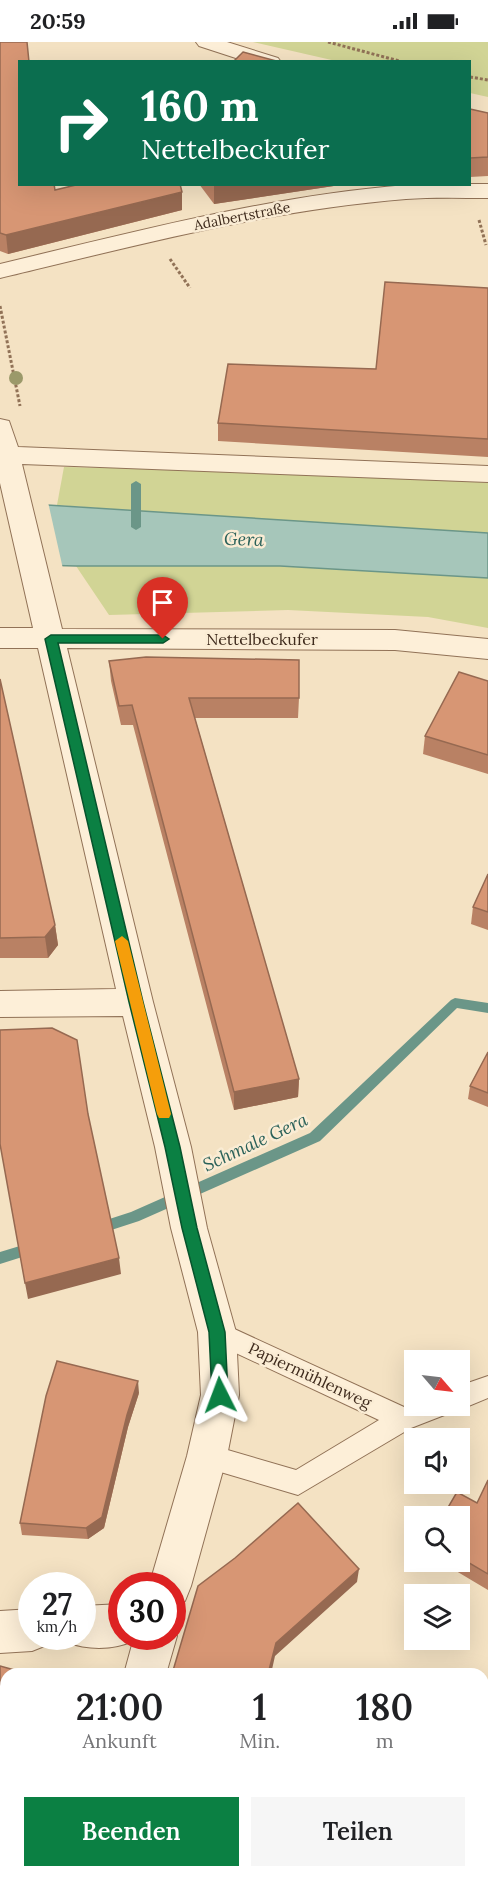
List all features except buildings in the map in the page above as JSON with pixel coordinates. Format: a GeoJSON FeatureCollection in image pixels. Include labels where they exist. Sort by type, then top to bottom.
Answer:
{"type":"FeatureCollection","features":[{"type":"Feature","properties":{"kind":"street"},"geometry":{"type":"LineString","coordinates":[[206,42],[264,60]]}},
{"type":"Feature","properties":{"kind":"street","name":"Adalbertstraße"},"geometry":{"type":"LineString","coordinates":[[0,271],[151,234],[297,205],[408,192],[488,190]]}},
{"type":"Feature","properties":{"kind":"street"},"geometry":{"type":"LineString","coordinates":[[0,427],[16,460],[51,639],[136,1002],[173,1147],[189,1228],[217,1332],[220,1395],[207,1455],[174,1572]]}},
{"type":"Feature","properties":{"kind":"street"},"geometry":{"type":"LineString","coordinates":[[16,460],[488,474]]}},
{"type":"Feature","properties":{"kind":"street","name":"Nettelbeckufer"},"geometry":{"type":"LineString","coordinates":[[0,638],[395,640],[488,649]]}},
{"type":"Feature","properties":{"kind":"street"},"geometry":{"type":"LineString","coordinates":[[0,1004],[136,1002]]}},
{"type":"Feature","properties":{"kind":"street"},"geometry":{"type":"LineString","coordinates":[[0,1632],[18,1631]]}},
{"type":"Feature","properties":{"kind":"street"},"geometry":{"type":"LineString","coordinates":[[147,1668],[152,1650]]}},
{"type":"Feature","properties":{"kind":"lane","name":"Papiermühlenweg"},"geometry":{"type":"LineString","coordinates":[[217,1332],[403,1419]]}},
{"type":"Feature","properties":{"kind":"lane"},"geometry":{"type":"LineString","coordinates":[[470,1394],[488,1387]]}},
{"type":"Feature","properties":{"kind":"lane"},"geometry":{"type":"LineString","coordinates":[[207,1455],[298,1484],[411,1416]]}},
{"type":"Feature","properties":{"kind":"path"},"geometry":{"type":"LineString","coordinates":[[328,42],[396,60]]}},
{"type":"Feature","properties":{"kind":"path"},"geometry":{"type":"LineString","coordinates":[[471,77],[488,80]]}},
{"type":"Feature","properties":{"kind":"path"},"geometry":{"type":"LineString","coordinates":[[481,228],[486,246]]}},
{"type":"Feature","properties":{"kind":"path"},"geometry":{"type":"LineString","coordinates":[[0,306],[16,460]]}},
{"type":"Feature","properties":{"kind":"green space"},"geometry":{"type":"Polygon","coordinates":[[[253,42],[488,42],[488,97],[471,93],[471,60],[332,60],[253,42]]]}},
{"type":"Feature","properties":{"kind":"green space"},"geometry":{"type":"Polygon","coordinates":[[[64,467],[409,474],[488,483],[488,533],[373,528],[57,505],[64,467]]]}},
{"type":"Feature","properties":{"kind":"green space"},"geometry":{"type":"Polygon","coordinates":[[[76,566],[280,566],[488,578],[488,628],[428,617],[288,610],[109,615],[76,566]]]}},
{"type":"Feature","properties":{"kind":"water","name":"Gera"},"geometry":{"type":"Polygon","coordinates":[[[0,502],[488,533],[488,578],[280,566],[0,564],[0,502]]]}},
{"type":"Feature","properties":{"kind":"pier"},"geometry":{"type":"Polygon","coordinates":[[[0,499],[48,502],[63,569],[0,567],[0,499]]]}},
{"type":"Feature","properties":{"kind":"waterway"},"geometry":{"type":"LineString","coordinates":[[136,484],[136,527]]}},
{"type":"Feature","properties":{"kind":"waterway","name":"Schmale Gera"},"geometry":{"type":"LineString","coordinates":[[96,1229],[134,1217],[315,1137],[455,1003],[488,1008]]}},
{"type":"Feature","properties":{"kind":"waterway","name":"Schmale Gera"},"geometry":{"type":"LineString","coordinates":[[0,1258],[33,1248]]}},
{"type":"Feature","properties":{"kind":"slow traffic"},"geometry":{"type":"LineString","coordinates":[[122,941],[164,1114]]}},
{"type":"Feature","properties":{"kind":"route"},"geometry":{"type":"LineString","coordinates":[[163,639],[51,639],[136,1002],[173,1147],[189,1228],[217,1332],[220,1395]]}}]}
